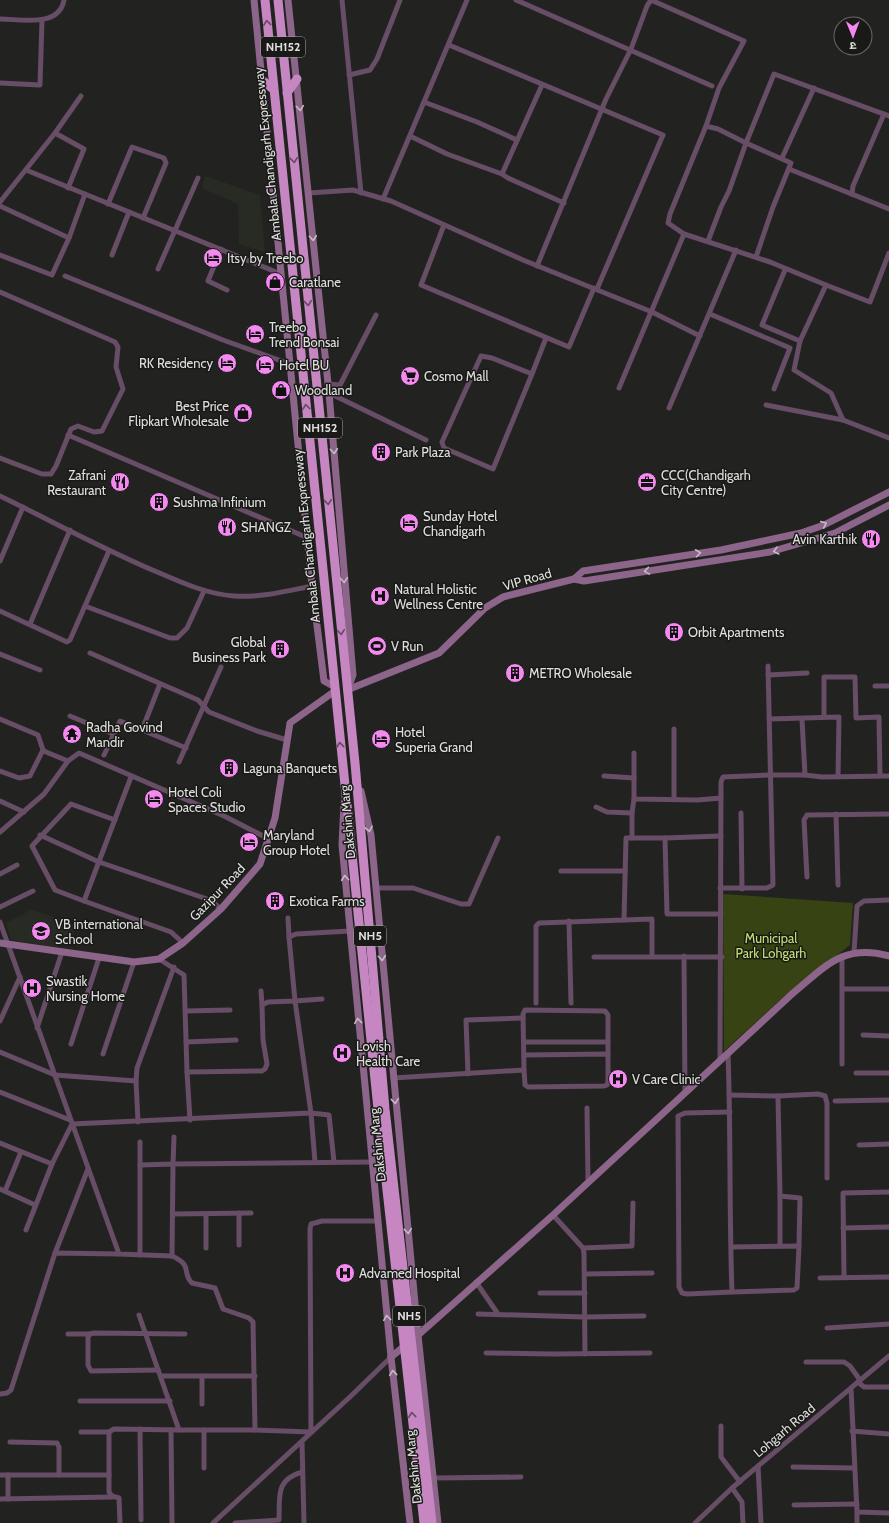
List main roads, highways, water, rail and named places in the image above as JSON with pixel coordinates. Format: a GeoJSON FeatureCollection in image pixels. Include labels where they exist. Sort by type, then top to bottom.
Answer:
{"type":"FeatureCollection","features":[{"type":"Feature","properties":{"kind":"highway","name":"Ambala Chandigarh Expressway"},"geometry":{"type":"LineString","coordinates":[[265,0],[344,784]]}},
{"type":"Feature","properties":{"kind":"highway","name":"Ambala Chandigarh Expressway"},"geometry":{"type":"LineString","coordinates":[[278,0],[355,763]]}},
{"type":"Feature","properties":{"kind":"highway"},"geometry":{"type":"LineString","coordinates":[[287,93],[297,79]]}},
{"type":"Feature","properties":{"kind":"highway"},"geometry":{"type":"LineString","coordinates":[[262,80],[273,89]]}},
{"type":"Feature","properties":{"kind":"highway","name":"Dakshin Marg"},"geometry":{"type":"LineString","coordinates":[[355,763],[382,1109],[432,1523]]}},
{"type":"Feature","properties":{"kind":"highway","name":"NH5"},"geometry":{"type":"LineString","coordinates":[[344,784],[382,1109],[424,1523]]}},
{"type":"Feature","properties":{"kind":"place","name":"Itsy by Treebo"},"geometry":{"type":"Point","coordinates":[213,258]}},
{"type":"Feature","properties":{"kind":"place","name":"Caratlane"},"geometry":{"type":"Point","coordinates":[275,282]}},
{"type":"Feature","properties":{"kind":"place","name":"Treebo Trend Bonsai"},"geometry":{"type":"Point","coordinates":[255,334]}},
{"type":"Feature","properties":{"kind":"place","name":"RK Residency"},"geometry":{"type":"Point","coordinates":[227,363]}},
{"type":"Feature","properties":{"kind":"place","name":"Hotel BU"},"geometry":{"type":"Point","coordinates":[265,365]}},
{"type":"Feature","properties":{"kind":"place","name":"Cosmo Mall"},"geometry":{"type":"Point","coordinates":[410,376]}},
{"type":"Feature","properties":{"kind":"place","name":"Woodland"},"geometry":{"type":"Point","coordinates":[281,390]}},
{"type":"Feature","properties":{"kind":"place","name":"Best Price Flipkart Wholesale"},"geometry":{"type":"Point","coordinates":[243,413]}},
{"type":"Feature","properties":{"kind":"place","name":"Park Plaza"},"geometry":{"type":"Point","coordinates":[381,452]}},
{"type":"Feature","properties":{"kind":"place","name":"Zafrani Restaurant"},"geometry":{"type":"Point","coordinates":[120,482]}},
{"type":"Feature","properties":{"kind":"place","name":"CCC(Chandigarh City Centre)"},"geometry":{"type":"Point","coordinates":[647,482]}},
{"type":"Feature","properties":{"kind":"place","name":"Sushma Infinium"},"geometry":{"type":"Point","coordinates":[159,502]}},
{"type":"Feature","properties":{"kind":"place","name":"Sunday Hotel Chandigarh"},"geometry":{"type":"Point","coordinates":[409,523]}},
{"type":"Feature","properties":{"kind":"place","name":"SHANGZ"},"geometry":{"type":"Point","coordinates":[227,527]}},
{"type":"Feature","properties":{"kind":"place","name":"Avin Karthik"},"geometry":{"type":"Point","coordinates":[871,539]}},
{"type":"Feature","properties":{"kind":"place","name":"Natural Holistic Wellness Centre"},"geometry":{"type":"Point","coordinates":[380,596]}},
{"type":"Feature","properties":{"kind":"place","name":"Orbit Apartments"},"geometry":{"type":"Point","coordinates":[674,632]}},
{"type":"Feature","properties":{"kind":"place","name":"V Run"},"geometry":{"type":"Point","coordinates":[377,646]}},
{"type":"Feature","properties":{"kind":"place","name":"Global Business Park"},"geometry":{"type":"Point","coordinates":[280,649]}},
{"type":"Feature","properties":{"kind":"place","name":"METRO Wholesale"},"geometry":{"type":"Point","coordinates":[515,673]}},
{"type":"Feature","properties":{"kind":"place","name":"Radha Govind Mandir"},"geometry":{"type":"Point","coordinates":[72,734]}},
{"type":"Feature","properties":{"kind":"place","name":"Hotel Superia Grand"},"geometry":{"type":"Point","coordinates":[381,739]}},
{"type":"Feature","properties":{"kind":"place","name":"Laguna Banquets"},"geometry":{"type":"Point","coordinates":[229,768]}},
{"type":"Feature","properties":{"kind":"place","name":"Hotel Coli Spaces Studio"},"geometry":{"type":"Point","coordinates":[154,799]}},
{"type":"Feature","properties":{"kind":"place","name":"Maryland Group Hotel"},"geometry":{"type":"Point","coordinates":[249,842]}},
{"type":"Feature","properties":{"kind":"place","name":"Exotica Farms"},"geometry":{"type":"Point","coordinates":[275,901]}},
{"type":"Feature","properties":{"kind":"place","name":"VB international School"},"geometry":{"type":"Point","coordinates":[41,931]}},
{"type":"Feature","properties":{"kind":"place","name":"Swastik Nursing Home"},"geometry":{"type":"Point","coordinates":[32,988]}},
{"type":"Feature","properties":{"kind":"place","name":"Lovish Health Care"},"geometry":{"type":"Point","coordinates":[342,1053]}},
{"type":"Feature","properties":{"kind":"place","name":"V Care Clinic"},"geometry":{"type":"Point","coordinates":[618,1079]}},
{"type":"Feature","properties":{"kind":"place","name":"Advamed Hospital"},"geometry":{"type":"Point","coordinates":[345,1273]}},
{"type":"Feature","properties":{"kind":"park label","name":"Municipal Park Lohgarh"},"geometry":{"type":"Point","coordinates":[771,946]}}]}
